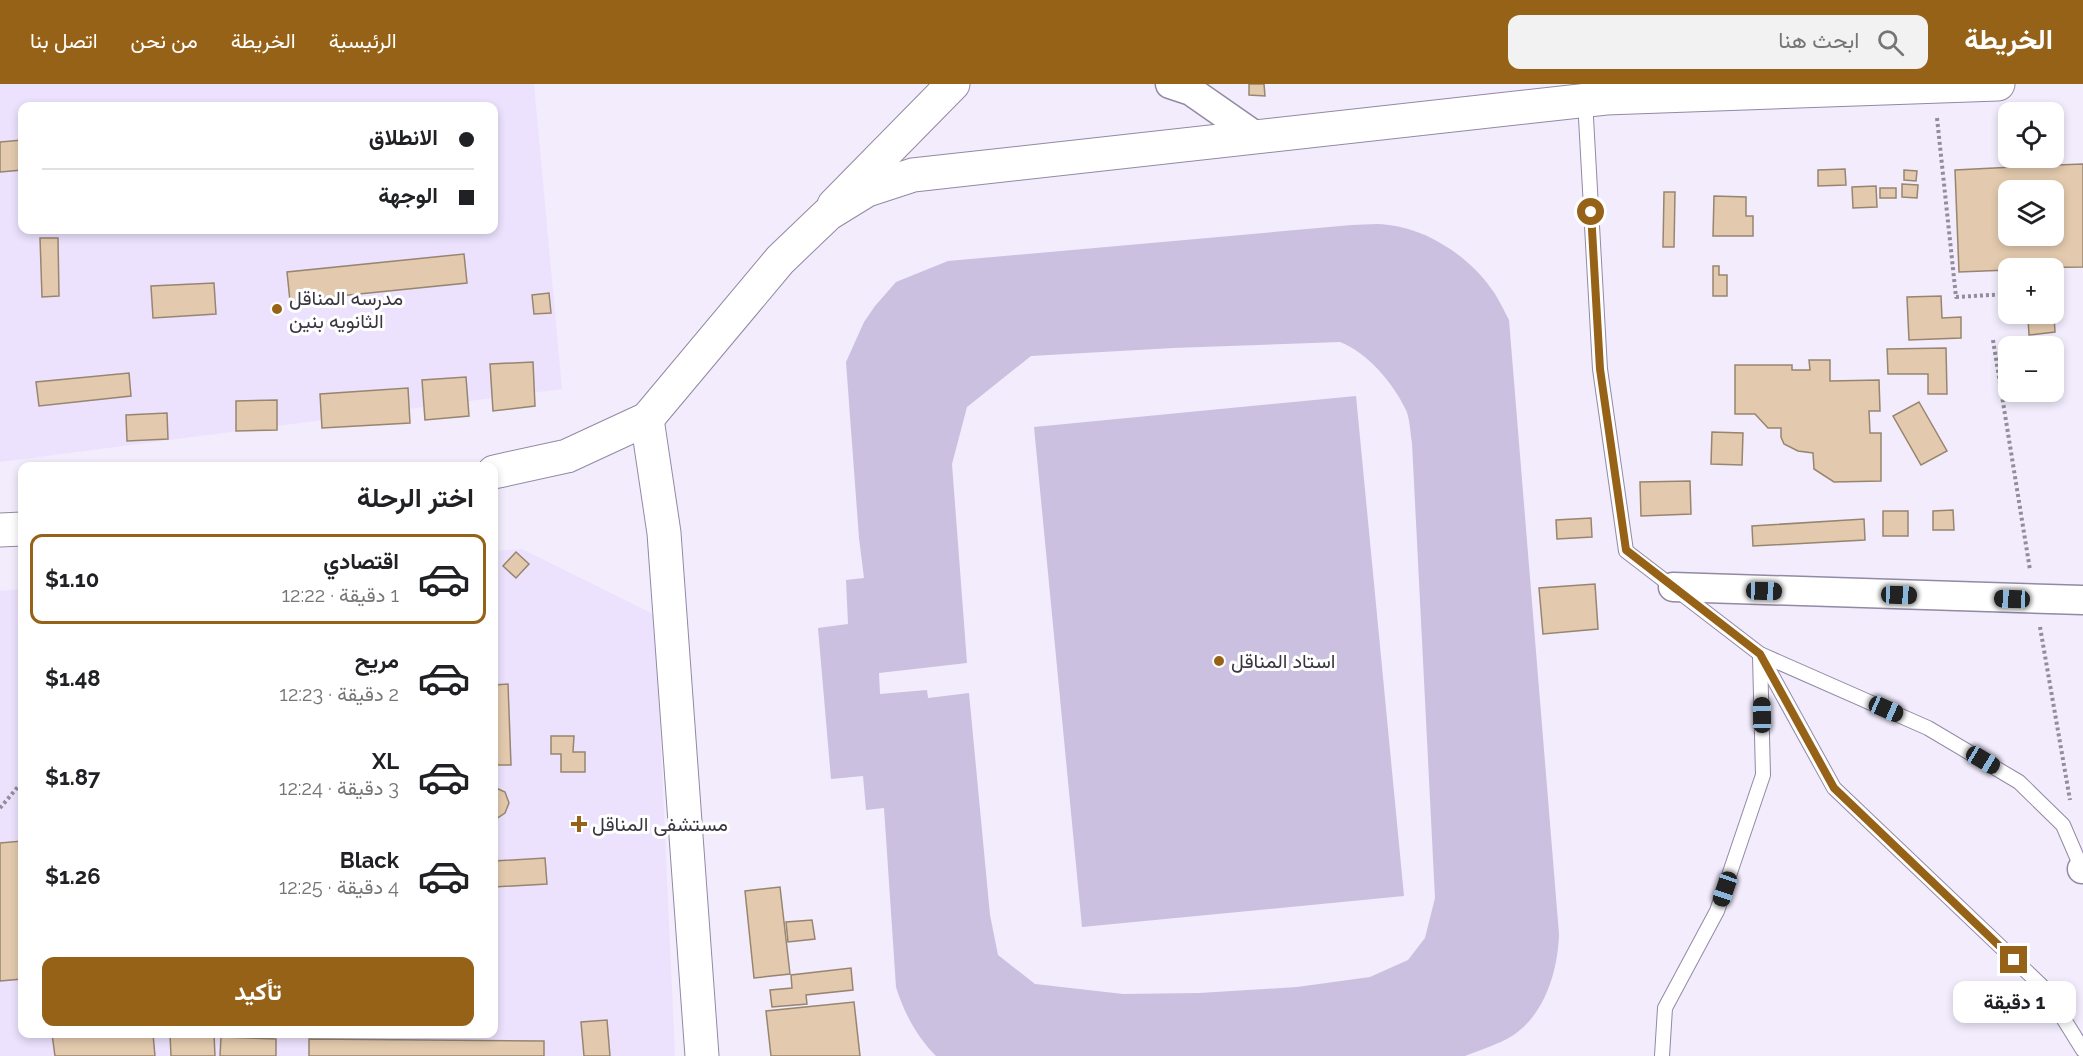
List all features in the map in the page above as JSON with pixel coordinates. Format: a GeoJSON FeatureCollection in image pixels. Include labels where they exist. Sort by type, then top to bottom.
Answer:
{"type":"FeatureCollection","features":[{"type":"Feature","properties":{"kind":"main road"},"geometry":{"type":"LineString","coordinates":[[498,470],[567,456],[646,419],[780,260],[953,84]]}},
{"type":"Feature","properties":{"kind":"main road"},"geometry":{"type":"LineString","coordinates":[[780,260],[828,214],[867,190],[913,175],[1585,100],[1998,84]]}},
{"type":"Feature","properties":{"kind":"main road"},"geometry":{"type":"LineString","coordinates":[[646,419],[664,533],[702,1056]]}},
{"type":"Feature","properties":{"kind":"main road"},"geometry":{"type":"LineString","coordinates":[[0,530],[18,529]]}},
{"type":"Feature","properties":{"kind":"street"},"geometry":{"type":"LineString","coordinates":[[1170,84],[1191,91],[1257,137]]}},
{"type":"Feature","properties":{"kind":"street"},"geometry":{"type":"LineString","coordinates":[[1673,587],[2083,600]]}},
{"type":"Feature","properties":{"kind":"lane"},"geometry":{"type":"LineString","coordinates":[[1585,100],[1600,369],[1626,550],[1760,654],[1928,728],[2019,782],[2062,825],[2083,869]]}},
{"type":"Feature","properties":{"kind":"lane"},"geometry":{"type":"LineString","coordinates":[[1760,654],[1834,788],[2045,989],[2083,1050]]}},
{"type":"Feature","properties":{"kind":"lane"},"geometry":{"type":"LineString","coordinates":[[1662,1056],[1665,1008],[1717,911],[1763,775],[1760,654]]}},
{"type":"Feature","properties":{"kind":"path"},"geometry":{"type":"LineString","coordinates":[[1934,88],[1956,297],[1998,295]]}},
{"type":"Feature","properties":{"kind":"path"},"geometry":{"type":"LineString","coordinates":[[0,808],[18,787]]}},
{"type":"Feature","properties":{"kind":"shaded area","name":"مدرسه المناقل الثانويه بنين"},"geometry":{"type":"Polygon","coordinates":[[[0,84],[534,84],[562,389],[0,462],[0,84]]]}},
{"type":"Feature","properties":{"kind":"shaded area"},"geometry":{"type":"Polygon","coordinates":[[[1380,224],[1418,232],[1446,246],[1471,265],[1493,291],[1509,320],[1559,934],[1556,962],[1547,991],[1533,1016],[1512,1036],[1465,1056],[936,1056],[917,1033],[896,987],[884,808],[866,810],[863,776],[831,779],[818,628],[848,624],[846,580],[864,578],[846,362],[864,322],[896,282],[948,261],[1380,224]],[[1340,342],[1031,356],[967,407],[952,464],[967,663],[879,673],[880,694],[927,690],[928,698],[969,693],[990,915],[998,955],[1035,984],[1123,994],[1199,993],[1297,987],[1370,977],[1408,960],[1425,938],[1435,898],[1412,443],[1409,421],[1401,400],[1379,370],[1340,342]]]}},
{"type":"Feature","properties":{"kind":"shaded area","name":"استاد المناقل"},"geometry":{"type":"Polygon","coordinates":[[[1356,396],[1404,896],[1082,927],[1034,427],[1356,396]]]}},
{"type":"Feature","properties":{"kind":"shaded area","name":"مستشفى المناقل"},"geometry":{"type":"Polygon","coordinates":[[[522,549],[655,615],[675,1056],[0,1056],[0,591],[18,589],[18,1038],[498,1038],[498,551],[522,549]]]}},
{"type":"Feature","properties":{"kind":"building"},"geometry":{"type":"Polygon","coordinates":[[[1249,84],[1264,84],[1265,96],[1249,95],[1249,84]]]}},
{"type":"Feature","properties":{"kind":"building"},"geometry":{"type":"Polygon","coordinates":[[[18,140],[18,170],[0,172],[0,142],[18,140]]]}},
{"type":"Feature","properties":{"kind":"building"},"geometry":{"type":"Polygon","coordinates":[[[2083,164],[2083,267],[2064,267],[2064,258],[1998,258],[1998,270],[1959,272],[1955,170],[2064,168],[2064,165],[2083,164]]]}},
{"type":"Feature","properties":{"kind":"building"},"geometry":{"type":"Polygon","coordinates":[[[1845,169],[1846,185],[1818,186],[1818,170],[1845,169]]]}},
{"type":"Feature","properties":{"kind":"building"},"geometry":{"type":"Polygon","coordinates":[[[1904,170],[1917,171],[1916,181],[1904,180],[1904,170]]]}},
{"type":"Feature","properties":{"kind":"building"},"geometry":{"type":"Polygon","coordinates":[[[1902,184],[1918,185],[1917,198],[1902,197],[1902,184]]]}},
{"type":"Feature","properties":{"kind":"building"},"geometry":{"type":"Polygon","coordinates":[[[1876,186],[1877,207],[1853,208],[1852,187],[1876,186]]]}},
{"type":"Feature","properties":{"kind":"building"},"geometry":{"type":"Polygon","coordinates":[[[1880,188],[1896,188],[1896,198],[1880,198],[1880,188]]]}},
{"type":"Feature","properties":{"kind":"building"},"geometry":{"type":"Polygon","coordinates":[[[1664,192],[1675,192],[1674,247],[1663,247],[1664,192]]]}},
{"type":"Feature","properties":{"kind":"building"},"geometry":{"type":"Polygon","coordinates":[[[1714,196],[1746,197],[1746,216],[1753,216],[1753,236],[1713,236],[1714,196]]]}},
{"type":"Feature","properties":{"kind":"building"},"geometry":{"type":"Polygon","coordinates":[[[40,238],[58,238],[59,296],[42,297],[40,238]]]}},
{"type":"Feature","properties":{"kind":"building"},"geometry":{"type":"Polygon","coordinates":[[[464,254],[467,283],[290,301],[287,272],[464,254]]]}},
{"type":"Feature","properties":{"kind":"building"},"geometry":{"type":"Polygon","coordinates":[[[1713,266],[1719,266],[1719,275],[1727,275],[1727,296],[1713,296],[1713,266]]]}},
{"type":"Feature","properties":{"kind":"building"},"geometry":{"type":"Polygon","coordinates":[[[214,283],[216,314],[153,318],[151,286],[214,283]]]}},
{"type":"Feature","properties":{"kind":"building"},"geometry":{"type":"Polygon","coordinates":[[[549,293],[551,313],[534,314],[532,295],[549,293]]]}},
{"type":"Feature","properties":{"kind":"building"},"geometry":{"type":"Polygon","coordinates":[[[1941,296],[1942,318],[1961,317],[1961,338],[1909,340],[1907,297],[1941,296]]]}},
{"type":"Feature","properties":{"kind":"building"},"geometry":{"type":"Polygon","coordinates":[[[2028,324],[2055,324],[2055,332],[2029,335],[2028,324]]]}},
{"type":"Feature","properties":{"kind":"building"},"geometry":{"type":"Polygon","coordinates":[[[1946,348],[1947,394],[1928,394],[1928,374],[1888,374],[1887,349],[1946,348]]]}},
{"type":"Feature","properties":{"kind":"building"},"geometry":{"type":"Polygon","coordinates":[[[1809,360],[1830,360],[1830,381],[1879,380],[1880,411],[1869,411],[1870,433],[1881,433],[1881,481],[1834,482],[1814,469],[1813,453],[1798,451],[1784,444],[1781,428],[1768,428],[1755,414],[1735,414],[1735,365],[1792,365],[1792,370],[1810,370],[1809,360]]]}},
{"type":"Feature","properties":{"kind":"building"},"geometry":{"type":"Polygon","coordinates":[[[533,362],[535,406],[493,411],[490,364],[533,362]]]}},
{"type":"Feature","properties":{"kind":"building"},"geometry":{"type":"Polygon","coordinates":[[[129,373],[131,396],[39,406],[36,382],[129,373]]]}},
{"type":"Feature","properties":{"kind":"building"},"geometry":{"type":"Polygon","coordinates":[[[466,377],[469,416],[425,420],[422,380],[466,377]]]}},
{"type":"Feature","properties":{"kind":"building"},"geometry":{"type":"Polygon","coordinates":[[[408,388],[410,423],[322,428],[320,394],[408,388]]]}},
{"type":"Feature","properties":{"kind":"building"},"geometry":{"type":"Polygon","coordinates":[[[277,400],[277,430],[236,431],[236,401],[277,400]]]}},
{"type":"Feature","properties":{"kind":"building"},"geometry":{"type":"Polygon","coordinates":[[[1919,402],[1947,451],[1921,465],[1893,416],[1919,402]]]}},
{"type":"Feature","properties":{"kind":"building"},"geometry":{"type":"Polygon","coordinates":[[[167,413],[168,439],[127,441],[126,415],[167,413]]]}},
{"type":"Feature","properties":{"kind":"building"},"geometry":{"type":"Polygon","coordinates":[[[1712,432],[1743,433],[1742,465],[1711,464],[1712,432]]]}},
{"type":"Feature","properties":{"kind":"building"},"geometry":{"type":"Polygon","coordinates":[[[1690,481],[1691,514],[1641,516],[1640,482],[1690,481]]]}},
{"type":"Feature","properties":{"kind":"building"},"geometry":{"type":"Polygon","coordinates":[[[1953,510],[1954,530],[1933,530],[1933,511],[1953,510]]]}},
{"type":"Feature","properties":{"kind":"building"},"geometry":{"type":"Polygon","coordinates":[[[1883,511],[1908,511],[1908,536],[1883,536],[1883,511]]]}},
{"type":"Feature","properties":{"kind":"building"},"geometry":{"type":"Polygon","coordinates":[[[1591,518],[1592,537],[1557,539],[1556,520],[1591,518]]]}},
{"type":"Feature","properties":{"kind":"building"},"geometry":{"type":"Polygon","coordinates":[[[1864,519],[1865,540],[1753,546],[1752,526],[1864,519]]]}},
{"type":"Feature","properties":{"kind":"building"},"geometry":{"type":"Polygon","coordinates":[[[516,552],[529,564],[516,578],[503,566],[516,552]]]}},
{"type":"Feature","properties":{"kind":"building"},"geometry":{"type":"Polygon","coordinates":[[[1595,584],[1598,629],[1543,634],[1539,588],[1595,584]]]}},
{"type":"Feature","properties":{"kind":"building"},"geometry":{"type":"Polygon","coordinates":[[[508,684],[511,765],[498,765],[498,685],[508,684]]]}},
{"type":"Feature","properties":{"kind":"building"},"geometry":{"type":"Polygon","coordinates":[[[551,736],[574,736],[573,752],[585,752],[585,772],[561,772],[561,754],[551,754],[551,736]]]}},
{"type":"Feature","properties":{"kind":"building"},"geometry":{"type":"Polygon","coordinates":[[[498,789],[505,792],[509,803],[505,813],[498,818],[498,789]]]}},
{"type":"Feature","properties":{"kind":"building"},"geometry":{"type":"Polygon","coordinates":[[[18,841],[18,979],[0,981],[0,843],[18,841]]]}},
{"type":"Feature","properties":{"kind":"building"},"geometry":{"type":"Polygon","coordinates":[[[545,858],[547,884],[498,887],[498,861],[545,858]]]}},
{"type":"Feature","properties":{"kind":"building"},"geometry":{"type":"Polygon","coordinates":[[[780,887],[790,974],[754,978],[745,891],[780,887]]]}},
{"type":"Feature","properties":{"kind":"building"},"geometry":{"type":"Polygon","coordinates":[[[812,920],[815,939],[788,942],[786,922],[812,920]]]}},
{"type":"Feature","properties":{"kind":"building"},"geometry":{"type":"Polygon","coordinates":[[[851,968],[853,990],[806,995],[807,1004],[772,1007],[770,990],[792,988],[791,975],[851,968]]]}},
{"type":"Feature","properties":{"kind":"building"},"geometry":{"type":"Polygon","coordinates":[[[854,1002],[860,1056],[771,1056],[766,1011],[854,1002]]]}},
{"type":"Feature","properties":{"kind":"building"},"geometry":{"type":"Polygon","coordinates":[[[607,1020],[610,1056],[584,1056],[581,1022],[607,1020]]]}},
{"type":"Feature","properties":{"kind":"building"},"geometry":{"type":"Polygon","coordinates":[[[53,1038],[153,1038],[155,1056],[55,1056],[53,1038]]]}},
{"type":"Feature","properties":{"kind":"building"},"geometry":{"type":"Polygon","coordinates":[[[170,1038],[214,1038],[215,1056],[171,1056],[170,1038]]]}},
{"type":"Feature","properties":{"kind":"building"},"geometry":{"type":"Polygon","coordinates":[[[221,1038],[276,1039],[276,1056],[220,1056],[221,1038]]]}},
{"type":"Feature","properties":{"kind":"building"},"geometry":{"type":"Polygon","coordinates":[[[309,1039],[544,1041],[544,1056],[309,1056],[309,1039]]]}},
{"type":"Feature","properties":{"kind":"place","name":"مدرسه المناقل الثانويه بنين"},"geometry":{"type":"Point","coordinates":[277,309]}},
{"type":"Feature","properties":{"kind":"place","name":"استاد المناقل"},"geometry":{"type":"Point","coordinates":[1219,661]}},
{"type":"Feature","properties":{"kind":"place","name":"مستشفى المناقل"},"geometry":{"type":"Point","coordinates":[579,824]}},
{"type":"Feature","properties":{"kind":"route"},"geometry":{"type":"LineString","coordinates":[[1591,212],[1600,369],[1626,550],[1760,654],[1834,788],[2014,960]]}}]}
